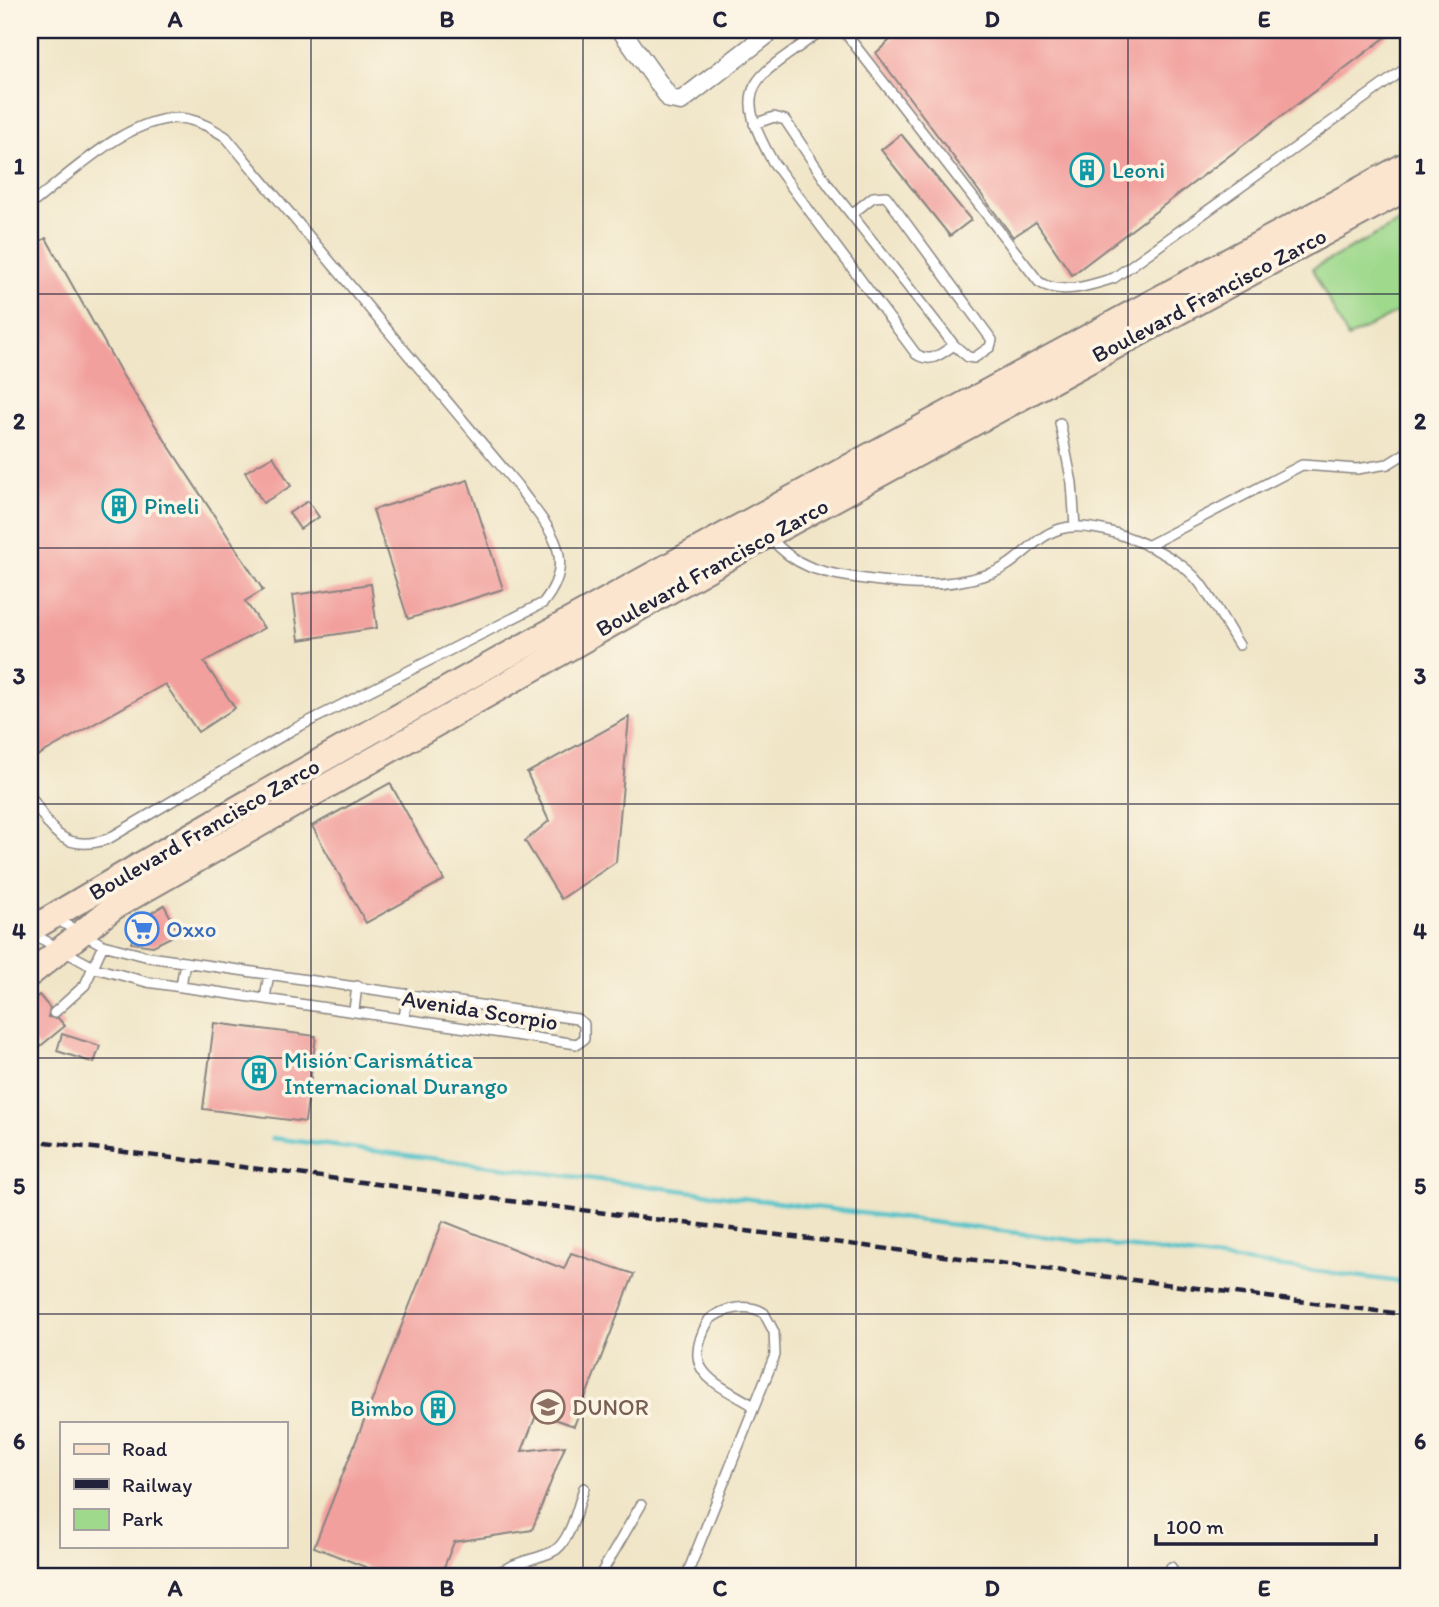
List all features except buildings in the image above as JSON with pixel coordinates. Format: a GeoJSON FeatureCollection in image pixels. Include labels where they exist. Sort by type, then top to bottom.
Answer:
{"type":"FeatureCollection","features":[{"type":"Feature","properties":{"kind":"main road","name":"Boulevard Francisco Zarco"},"geometry":{"type":"LineString","coordinates":[[30,931],[52,916],[415,722],[750,537],[822,493],[1017,387],[1409,163]]}},
{"type":"Feature","properties":{"kind":"main road","name":"Boulevard Francisco Zarco"},"geometry":{"type":"LineString","coordinates":[[1017,387],[1409,187]]}},
{"type":"Feature","properties":{"kind":"main road","name":"Boulevard Francisco Zarco"},"geometry":{"type":"LineString","coordinates":[[30,974],[60,951],[92,940],[114,908],[415,722]]}},
{"type":"Feature","properties":{"kind":"street"},"geometry":{"type":"LineString","coordinates":[[621,30],[670,99],[681,101],[773,30]]}},
{"type":"Feature","properties":{"kind":"lane"},"geometry":{"type":"LineString","coordinates":[[822,30],[756,80],[749,95],[754,124],[773,162],[916,354],[926,360],[954,345]]}},
{"type":"Feature","properties":{"kind":"lane"},"geometry":{"type":"LineString","coordinates":[[843,30],[1039,282],[1059,288],[1081,287],[1115,278],[1409,66]]}},
{"type":"Feature","properties":{"kind":"lane"},"geometry":{"type":"LineString","coordinates":[[754,124],[774,117],[785,120],[829,186],[954,345],[968,358],[974,358],[990,346],[992,340],[886,196],[876,195],[852,214]]}},
{"type":"Feature","properties":{"kind":"lane"},"geometry":{"type":"LineString","coordinates":[[30,205],[106,146],[137,128],[167,118],[185,118],[206,124],[226,137],[517,485],[557,542],[561,560],[561,574],[555,588],[543,603],[292,730],[108,839],[80,844],[63,839],[52,829],[30,794]]}},
{"type":"Feature","properties":{"kind":"lane"},"geometry":{"type":"LineString","coordinates":[[1060,423],[1072,483],[1075,527]]}},
{"type":"Feature","properties":{"kind":"lane"},"geometry":{"type":"LineString","coordinates":[[1147,546],[1302,465],[1357,469],[1388,464],[1409,452]]}},
{"type":"Feature","properties":{"kind":"lane"},"geometry":{"type":"LineString","coordinates":[[750,537],[779,548],[802,566],[831,575],[933,587],[987,575],[1007,567],[1050,534],[1075,527],[1096,529],[1147,546],[1171,558],[1200,582],[1239,645]]}},
{"type":"Feature","properties":{"kind":"lane","name":"Avenida Scorpio"},"geometry":{"type":"LineString","coordinates":[[30,931],[60,951],[95,968],[135,979],[577,1044],[584,1039],[584,1024],[577,1019],[122,952],[92,940],[52,916]]}},
{"type":"Feature","properties":{"kind":"lane"},"geometry":{"type":"LineString","coordinates":[[54,1013],[85,985],[95,968],[92,940]]}},
{"type":"Feature","properties":{"kind":"lane"},"geometry":{"type":"LineString","coordinates":[[181,986],[185,962]]}},
{"type":"Feature","properties":{"kind":"lane"},"geometry":{"type":"LineString","coordinates":[[265,998],[269,974]]}},
{"type":"Feature","properties":{"kind":"lane"},"geometry":{"type":"LineString","coordinates":[[354,1010],[357,986]]}},
{"type":"Feature","properties":{"kind":"lane"},"geometry":{"type":"LineString","coordinates":[[404,1017],[408,994]]}},
{"type":"Feature","properties":{"kind":"lane"},"geometry":{"type":"LineString","coordinates":[[686,1577],[775,1355],[774,1332],[764,1313],[757,1309],[732,1309],[709,1320],[698,1346],[697,1363],[703,1375],[754,1406]]}},
{"type":"Feature","properties":{"kind":"lane"},"geometry":{"type":"LineString","coordinates":[[500,1572],[523,1559],[556,1549],[562,1544],[584,1488]]}},
{"type":"Feature","properties":{"kind":"lane"},"geometry":{"type":"LineString","coordinates":[[599,1577],[641,1504]]}},
{"type":"Feature","properties":{"kind":"lane"},"geometry":{"type":"LineString","coordinates":[[1171,1567],[1176,1577]]}},
{"type":"Feature","properties":{"kind":"green space"},"geometry":{"type":"Polygon","coordinates":[[[1409,217],[1409,306],[1348,338],[1312,269],[1409,217]]]}},
{"type":"Feature","properties":{"kind":"waterway"},"geometry":{"type":"LineString","coordinates":[[272,1138],[1409,1283]]}},
{"type":"Feature","properties":{"kind":"railway"},"geometry":{"type":"LineString","coordinates":[[30,1140],[1409,1315]]}},
{"type":"Feature","properties":{"kind":"place","name":"Leoni"},"geometry":{"type":"Point","coordinates":[1087,170]}},
{"type":"Feature","properties":{"kind":"place","name":"Pineli"},"geometry":{"type":"Point","coordinates":[119,506]}},
{"type":"Feature","properties":{"kind":"place","name":"Oxxo"},"geometry":{"type":"Point","coordinates":[142,929]}},
{"type":"Feature","properties":{"kind":"place","name":"Misión Carismática Internacional Durango"},"geometry":{"type":"Point","coordinates":[259,1073]}},
{"type":"Feature","properties":{"kind":"place","name":"DUNOR"},"geometry":{"type":"Point","coordinates":[548,1407]}},
{"type":"Feature","properties":{"kind":"place","name":"Bimbo"},"geometry":{"type":"Point","coordinates":[438,1408]}}]}
